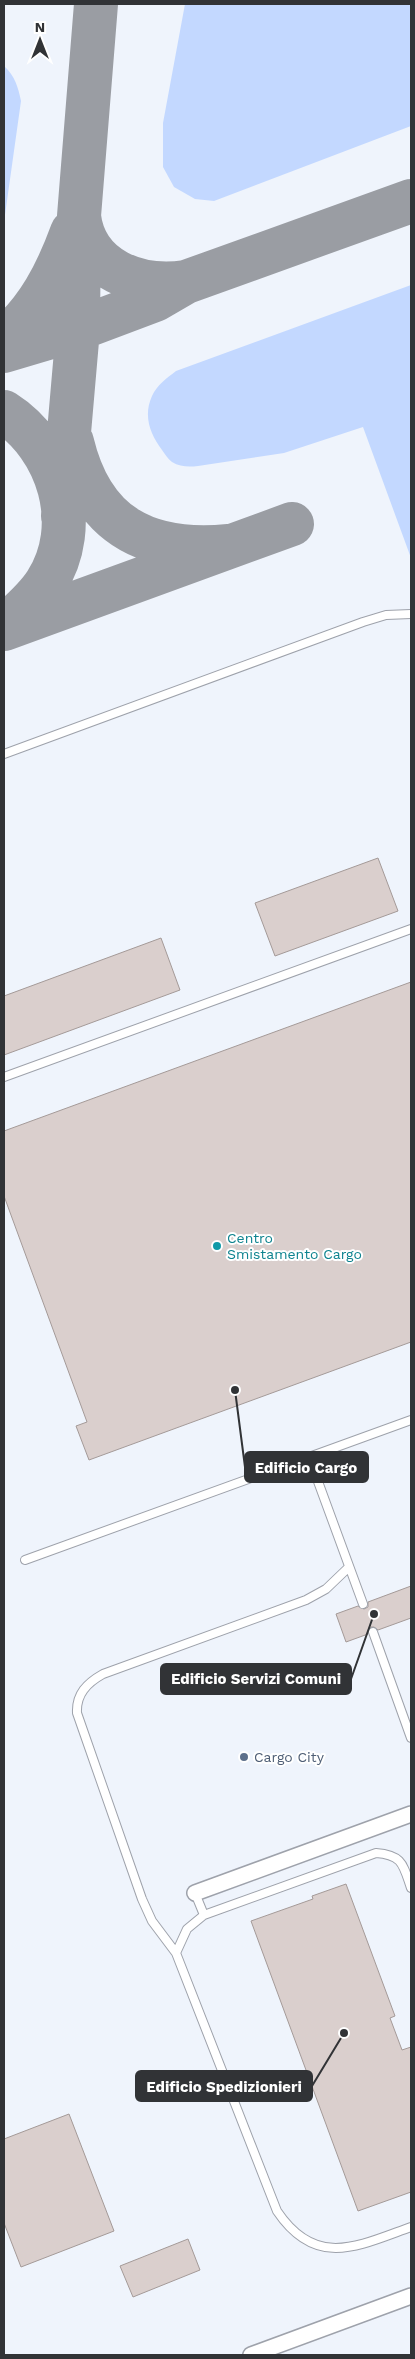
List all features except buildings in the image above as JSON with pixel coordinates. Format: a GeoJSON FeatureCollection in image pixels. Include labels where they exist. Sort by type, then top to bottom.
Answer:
{"type":"FeatureCollection","features":[{"type":"Feature","properties":{"kind":"street"},"geometry":{"type":"LineString","coordinates":[[195,1893],[411,1814]]}},
{"type":"Feature","properties":{"kind":"street"},"geometry":{"type":"LineString","coordinates":[[251,2355],[411,2296]]}},
{"type":"Feature","properties":{"kind":"lane"},"geometry":{"type":"LineString","coordinates":[[4,754],[363,622],[386,616],[411,614]]}},
{"type":"Feature","properties":{"kind":"lane"},"geometry":{"type":"LineString","coordinates":[[4,1077],[411,929]]}},
{"type":"Feature","properties":{"kind":"lane"},"geometry":{"type":"LineString","coordinates":[[25,1560],[411,1420]]}},
{"type":"Feature","properties":{"kind":"lane"},"geometry":{"type":"LineString","coordinates":[[309,1457],[363,1604]]}},
{"type":"Feature","properties":{"kind":"lane"},"geometry":{"type":"LineString","coordinates":[[349,1567],[335,1582],[317,1595],[112,1670],[95,1678],[79,1695],[77,1703],[80,1724],[142,1899],[152,1921],[176,1952],[268,2192],[286,2225],[300,2237],[320,2246],[337,2249],[356,2247],[411,2227]]}},
{"type":"Feature","properties":{"kind":"lane"},"geometry":{"type":"LineString","coordinates":[[373,1632],[411,1738]]}},
{"type":"Feature","properties":{"kind":"lane"},"geometry":{"type":"LineString","coordinates":[[176,1952],[187,1929],[204,1916],[376,1853],[392,1854],[402,1863],[411,1888]]}},
{"type":"Feature","properties":{"kind":"lane"},"geometry":{"type":"LineString","coordinates":[[195,1893],[204,1916]]}},
{"type":"Feature","properties":{"kind":"shaded area"},"geometry":{"type":"Polygon","coordinates":[[[185,4],[411,4],[411,126],[214,201],[195,199],[174,187],[163,167],[163,123],[185,4]]]}},
{"type":"Feature","properties":{"kind":"shaded area"},"geometry":{"type":"Polygon","coordinates":[[[4,66],[16,82],[21,101],[4,222],[4,66]]]}},
{"type":"Feature","properties":{"kind":"shaded area"},"geometry":{"type":"Polygon","coordinates":[[[411,285],[411,558],[363,427],[284,453],[195,466],[175,464],[158,444],[149,424],[149,403],[162,382],[176,371],[411,285]]]}},
{"type":"Feature","properties":{"kind":"taxiway"},"geometry":{"type":"LineString","coordinates":[[63,516],[78,329],[79,216],[96,4]]}},
{"type":"Feature","properties":{"kind":"taxiway"},"geometry":{"type":"LineString","coordinates":[[4,351],[78,329],[155,300],[186,282],[411,201]]}},
{"type":"Feature","properties":{"kind":"taxiway"},"geometry":{"type":"LineString","coordinates":[[79,216],[83,235],[92,250],[103,262],[117,272],[150,282],[186,282]]}},
{"type":"Feature","properties":{"kind":"taxiway"},"geometry":{"type":"LineString","coordinates":[[4,339],[37,304],[60,262],[72,232]]}},
{"type":"Feature","properties":{"kind":"taxiway"},"geometry":{"type":"LineString","coordinates":[[4,412],[23,427],[39,445],[51,466],[60,489],[63,513],[63,537],[57,561],[46,583],[32,600],[6,625]]}},
{"type":"Feature","properties":{"kind":"taxiway"},"geometry":{"type":"LineString","coordinates":[[72,442],[81,471],[93,495],[109,514],[127,528],[149,539],[173,545],[200,547],[229,546]]}},
{"type":"Feature","properties":{"kind":"taxiway"},"geometry":{"type":"LineString","coordinates":[[4,629],[292,524]]}},
{"type":"Feature","properties":{"kind":"place","name":"Centro Smistamento Cargo"},"geometry":{"type":"Point","coordinates":[217,1246]}},
{"type":"Feature","properties":{"kind":"place","name":"Edificio Cargo"},"geometry":{"type":"Point","coordinates":[235,1390]}},
{"type":"Feature","properties":{"kind":"place","name":"Edificio Servizi Comuni"},"geometry":{"type":"Point","coordinates":[374,1614]}},
{"type":"Feature","properties":{"kind":"place","name":"Cargo City"},"geometry":{"type":"Point","coordinates":[244,1757]}},
{"type":"Feature","properties":{"kind":"place","name":"Edificio Spedizionieri"},"geometry":{"type":"Point","coordinates":[344,2033]}}]}
